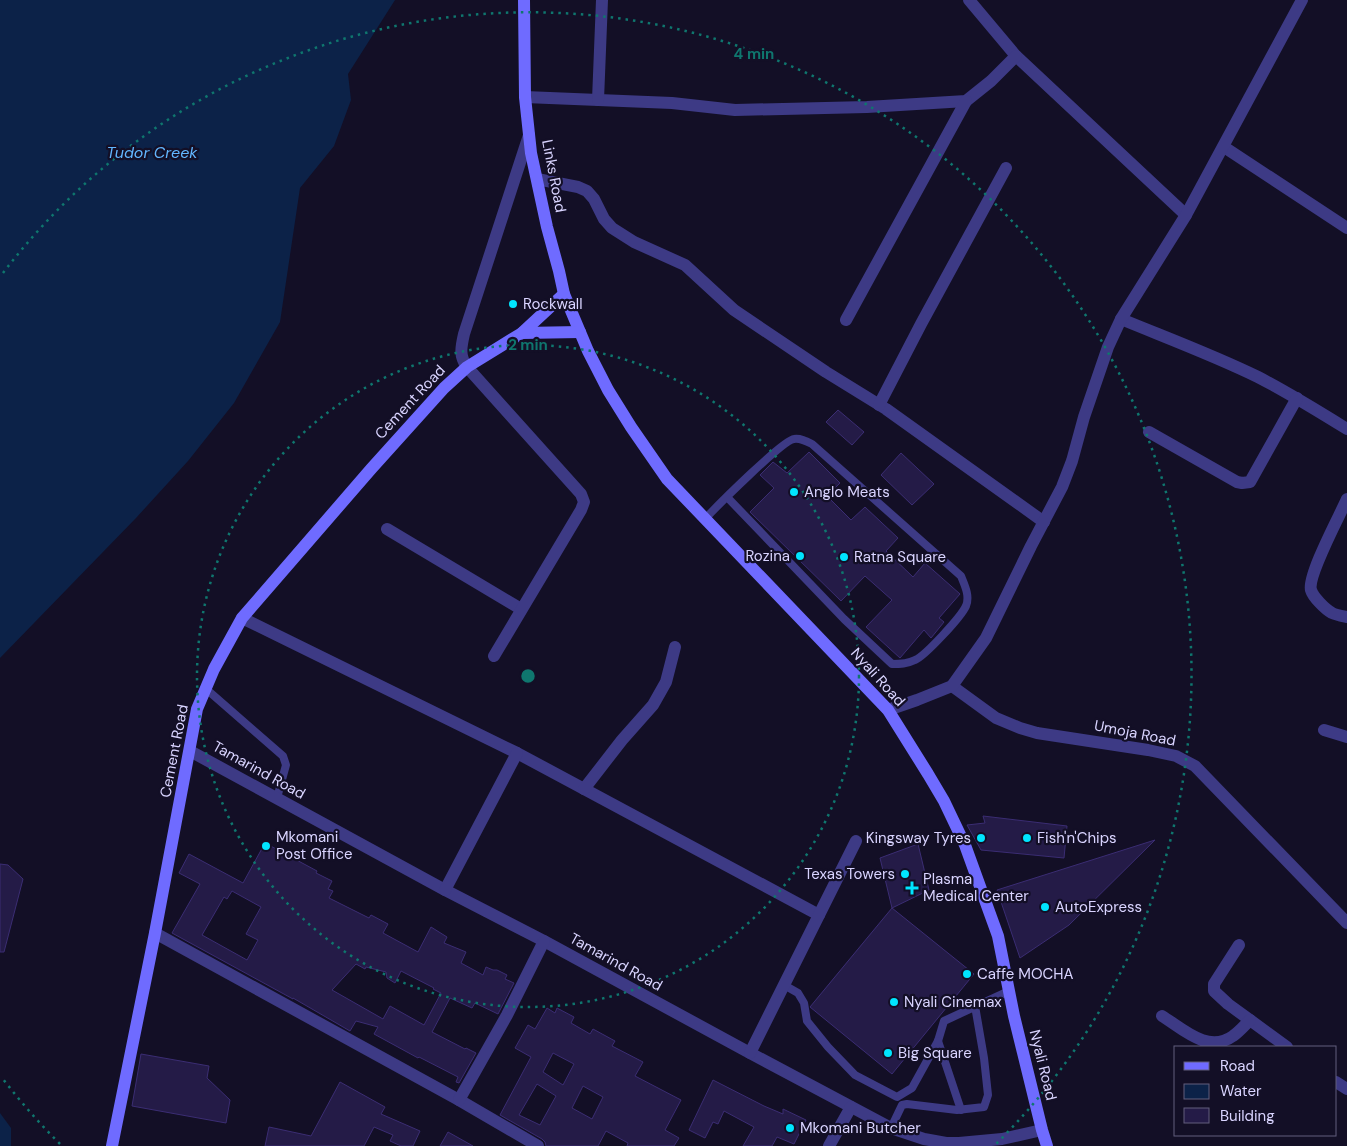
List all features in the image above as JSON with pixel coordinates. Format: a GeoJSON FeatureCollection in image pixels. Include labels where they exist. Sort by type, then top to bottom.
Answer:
{"type":"FeatureCollection","features":[{"type":"Feature","properties":{"kind":"main road","name":"Links Road"},"geometry":{"type":"LineString","coordinates":[[524,0],[525,96],[531,153],[547,228],[564,294],[588,351]]}},
{"type":"Feature","properties":{"kind":"main road","name":"Cement Road"},"geometry":{"type":"LineString","coordinates":[[112,1146],[190,751],[192,729],[205,688],[231,636],[242,618],[444,388],[467,367],[522,332],[564,294]]}},
{"type":"Feature","properties":{"kind":"main road"},"geometry":{"type":"LineString","coordinates":[[522,332],[580,332]]}},
{"type":"Feature","properties":{"kind":"main road","name":"Nyali Road"},"geometry":{"type":"LineString","coordinates":[[588,351],[608,390],[667,479],[888,710],[944,801],[965,845],[998,936],[1014,1016],[1047,1146]]}},
{"type":"Feature","properties":{"kind":"street"},"geometry":{"type":"LineString","coordinates":[[598,100],[602,0]]}},
{"type":"Feature","properties":{"kind":"street"},"geometry":{"type":"LineString","coordinates":[[969,0],[1016,56],[1186,215]]}},
{"type":"Feature","properties":{"kind":"street"},"geometry":{"type":"LineString","coordinates":[[888,710],[952,686],[986,638],[1062,487],[1108,347],[1121,319],[1186,215],[1302,0]]}},
{"type":"Feature","properties":{"kind":"street"},"geometry":{"type":"LineString","coordinates":[[846,320],[966,101],[991,81],[1016,56]]}},
{"type":"Feature","properties":{"kind":"street"},"geometry":{"type":"LineString","coordinates":[[525,96],[672,103],[735,110],[867,107],[966,101]]}},
{"type":"Feature","properties":{"kind":"street"},"geometry":{"type":"LineString","coordinates":[[494,656],[584,502],[581,494],[467,367],[463,362],[461,350],[464,334],[529,135]]}},
{"type":"Feature","properties":{"kind":"street"},"geometry":{"type":"LineString","coordinates":[[1224,146],[1347,228]]}},
{"type":"Feature","properties":{"kind":"street"},"geometry":{"type":"LineString","coordinates":[[879,405],[925,315],[1006,168]]}},
{"type":"Feature","properties":{"kind":"street"},"geometry":{"type":"LineString","coordinates":[[536,179],[578,186],[587,191],[594,199],[604,219],[612,228],[634,242],[685,264],[734,310],[879,405],[1044,522]]}},
{"type":"Feature","properties":{"kind":"street"},"geometry":{"type":"LineString","coordinates":[[1121,319],[1217,358],[1259,378],[1297,398],[1347,429]]}},
{"type":"Feature","properties":{"kind":"street"},"geometry":{"type":"LineString","coordinates":[[1149,432],[1237,482],[1250,482],[1297,398]]}},
{"type":"Feature","properties":{"kind":"street"},"geometry":{"type":"LineString","coordinates":[[1347,499],[1321,555],[1310,588],[1314,597],[1332,613],[1347,617]]}},
{"type":"Feature","properties":{"kind":"street"},"geometry":{"type":"LineString","coordinates":[[387,529],[521,609]]}},
{"type":"Feature","properties":{"kind":"street"},"geometry":{"type":"LineString","coordinates":[[242,618],[516,753],[818,915]]}},
{"type":"Feature","properties":{"kind":"street"},"geometry":{"type":"LineString","coordinates":[[584,789],[622,740],[653,705],[666,682],[674,647]]}},
{"type":"Feature","properties":{"kind":"street","name":"Umoja Road"},"geometry":{"type":"LineString","coordinates":[[952,686],[996,718],[1020,728],[1038,733],[1176,756],[1195,766],[1347,923]]}},
{"type":"Feature","properties":{"kind":"street"},"geometry":{"type":"LineString","coordinates":[[1324,730],[1347,737]]}},
{"type":"Feature","properties":{"kind":"street","name":"Tamarind Road"},"geometry":{"type":"LineString","coordinates":[[190,751],[445,890],[544,941],[891,1128],[924,1139],[946,1143],[1002,1139],[1042,1130]]}},
{"type":"Feature","properties":{"kind":"street"},"geometry":{"type":"LineString","coordinates":[[445,890],[516,753]]}},
{"type":"Feature","properties":{"kind":"street"},"geometry":{"type":"LineString","coordinates":[[750,1053],[856,841]]}},
{"type":"Feature","properties":{"kind":"street"},"geometry":{"type":"LineString","coordinates":[[155,933],[459,1100],[538,1146]]}},
{"type":"Feature","properties":{"kind":"street"},"geometry":{"type":"LineString","coordinates":[[459,1100],[507,1015],[544,941]]}},
{"type":"Feature","properties":{"kind":"street"},"geometry":{"type":"LineString","coordinates":[[1239,945],[1214,984],[1214,991],[1228,1004],[1286,1046]]}},
{"type":"Feature","properties":{"kind":"street"},"geometry":{"type":"LineString","coordinates":[[1162,1016],[1200,1041],[1212,1043],[1222,1042],[1233,1036],[1250,1020]]}},
{"type":"Feature","properties":{"kind":"street"},"geometry":{"type":"LineString","coordinates":[[829,1146],[852,1108]]}},
{"type":"Feature","properties":{"kind":"lane"},"geometry":{"type":"LineString","coordinates":[[704,519],[727,497],[779,448],[792,438],[800,439],[812,444],[961,576],[967,590],[966,607],[943,636],[917,660],[902,664],[892,664],[844,620],[727,497]]}},
{"type":"Feature","properties":{"kind":"lane"},"geometry":{"type":"LineString","coordinates":[[205,688],[283,756],[286,765],[277,798]]}},
{"type":"Feature","properties":{"kind":"lane"},"geometry":{"type":"LineString","coordinates":[[784,984],[798,992],[804,1003],[807,1021],[828,1047],[855,1075],[897,1097],[902,1105]]}},
{"type":"Feature","properties":{"kind":"lane"},"geometry":{"type":"LineString","coordinates":[[897,1097],[912,1088],[938,1041],[944,1021],[1009,991]]}},
{"type":"Feature","properties":{"kind":"lane"},"geometry":{"type":"LineString","coordinates":[[902,1105],[961,1110],[984,1107],[988,1095],[975,1006]]}},
{"type":"Feature","properties":{"kind":"lane"},"geometry":{"type":"LineString","coordinates":[[938,1041],[961,1110]]}},
{"type":"Feature","properties":{"kind":"lane"},"geometry":{"type":"LineString","coordinates":[[891,1128],[902,1105]]}},
{"type":"Feature","properties":{"kind":"water","name":"Tudor Creek"},"geometry":{"type":"Polygon","coordinates":[[[0,0],[395,0],[348,74],[351,100],[334,146],[300,188],[280,322],[234,403],[188,461],[136,518],[0,658],[0,0]]]}},
{"type":"Feature","properties":{"kind":"water"},"geometry":{"type":"Polygon","coordinates":[[[0,1113],[11,1128],[11,1146],[0,1146],[0,1113]]]}},
{"type":"Feature","properties":{"kind":"building"},"geometry":{"type":"Polygon","coordinates":[[[838,410],[864,432],[852,445],[826,422],[838,410]]]}},
{"type":"Feature","properties":{"kind":"building","name":"Ratna Square"},"geometry":{"type":"Polygon","coordinates":[[[809,452],[840,483],[827,496],[851,520],[865,507],[898,538],[886,551],[913,577],[925,563],[960,594],[939,618],[944,622],[931,638],[924,630],[900,658],[866,627],[892,600],[865,576],[841,601],[750,512],[774,488],[760,475],[773,462],[787,473],[809,452]]]}},
{"type":"Feature","properties":{"kind":"building"},"geometry":{"type":"Polygon","coordinates":[[[901,453],[934,484],[912,505],[881,475],[901,453]]]}},
{"type":"Feature","properties":{"kind":"building","name":"Fish'n'Chips"},"geometry":{"type":"Polygon","coordinates":[[[983,816],[1067,826],[1064,858],[981,850],[967,825],[985,823],[983,816]]]}},
{"type":"Feature","properties":{"kind":"building","name":"AutoExpress"},"geometry":{"type":"Polygon","coordinates":[[[1155,840],[1069,925],[1020,958],[997,890],[1155,840]]]}},
{"type":"Feature","properties":{"kind":"building"},"geometry":{"type":"Polygon","coordinates":[[[265,843],[332,881],[328,889],[333,891],[329,898],[369,918],[371,915],[388,924],[383,933],[418,952],[431,927],[447,937],[444,943],[466,952],[461,963],[483,975],[486,967],[507,975],[505,979],[514,983],[498,1014],[475,1003],[472,1008],[450,998],[432,1032],[476,1053],[459,1083],[456,1082],[458,1077],[374,1034],[378,1027],[356,1021],[350,1031],[172,933],[200,884],[179,873],[189,854],[243,883],[265,843]],[[232,891],[227,899],[224,897],[202,935],[247,960],[258,940],[246,934],[261,907],[232,891]],[[356,964],[332,990],[383,1019],[390,1006],[424,1025],[441,993],[401,971],[395,983],[387,978],[386,972],[366,967],[365,969],[356,964]]]}},
{"type":"Feature","properties":{"kind":"building","name":"Texas Towers"},"geometry":{"type":"Polygon","coordinates":[[[918,844],[929,890],[892,908],[880,858],[918,844]]]}},
{"type":"Feature","properties":{"kind":"building"},"geometry":{"type":"Polygon","coordinates":[[[0,864],[8,865],[23,879],[4,952],[0,952],[0,864]]]}},
{"type":"Feature","properties":{"kind":"building"},"geometry":{"type":"Polygon","coordinates":[[[892,908],[974,974],[892,1074],[810,1007],[892,908]]]}},
{"type":"Feature","properties":{"kind":"building"},"geometry":{"type":"Polygon","coordinates":[[[547,1008],[555,1013],[557,1008],[574,1017],[571,1023],[590,1034],[593,1029],[615,1041],[612,1046],[643,1062],[635,1076],[681,1100],[665,1130],[679,1138],[674,1146],[627,1146],[628,1143],[606,1131],[598,1146],[546,1146],[542,1139],[500,1115],[531,1057],[515,1048],[528,1025],[535,1029],[547,1008]],[[553,1053],[543,1072],[563,1085],[574,1064],[553,1053]],[[537,1084],[519,1115],[540,1125],[556,1096],[537,1084]],[[583,1086],[572,1108],[592,1119],[603,1097],[583,1086]]]}},
{"type":"Feature","properties":{"kind":"building"},"geometry":{"type":"Polygon","coordinates":[[[141,1054],[209,1066],[207,1078],[230,1100],[226,1123],[132,1106],[141,1054]]]}},
{"type":"Feature","properties":{"kind":"building"},"geometry":{"type":"Polygon","coordinates":[[[713,1080],[764,1106],[783,1114],[783,1109],[806,1120],[794,1144],[777,1137],[772,1146],[743,1146],[754,1127],[724,1111],[718,1124],[713,1122],[705,1138],[689,1130],[713,1080]]]}},
{"type":"Feature","properties":{"kind":"building"},"geometry":{"type":"Polygon","coordinates":[[[340,1082],[385,1107],[381,1114],[420,1131],[413,1146],[401,1146],[390,1141],[393,1135],[374,1127],[364,1146],[265,1146],[269,1127],[311,1136],[340,1082]]]}},
{"type":"Feature","properties":{"kind":"building"},"geometry":{"type":"Polygon","coordinates":[[[448,1132],[473,1146],[440,1146],[448,1132]]]}},
{"type":"Feature","properties":{"kind":"place","name":"Rockwall"},"geometry":{"type":"Point","coordinates":[513,304]}},
{"type":"Feature","properties":{"kind":"place","name":"Anglo Meats"},"geometry":{"type":"Point","coordinates":[794,492]}},
{"type":"Feature","properties":{"kind":"place","name":"Rozina"},"geometry":{"type":"Point","coordinates":[800,556]}},
{"type":"Feature","properties":{"kind":"place","name":"Ratna Square"},"geometry":{"type":"Point","coordinates":[844,557]}},
{"type":"Feature","properties":{"kind":"place","name":"Kingsway Tyres"},"geometry":{"type":"Point","coordinates":[981,838]}},
{"type":"Feature","properties":{"kind":"place","name":"Fish'n'Chips"},"geometry":{"type":"Point","coordinates":[1027,838]}},
{"type":"Feature","properties":{"kind":"place","name":"Mkomani Post Office"},"geometry":{"type":"Point","coordinates":[266,846]}},
{"type":"Feature","properties":{"kind":"place","name":"Texas Towers"},"geometry":{"type":"Point","coordinates":[905,874]}},
{"type":"Feature","properties":{"kind":"place","name":"Plasma Medical Center"},"geometry":{"type":"Point","coordinates":[912,888]}},
{"type":"Feature","properties":{"kind":"place","name":"AutoExpress"},"geometry":{"type":"Point","coordinates":[1045,907]}},
{"type":"Feature","properties":{"kind":"place","name":"Caffe MOCHA"},"geometry":{"type":"Point","coordinates":[967,974]}},
{"type":"Feature","properties":{"kind":"place","name":"Nyali Cinemax"},"geometry":{"type":"Point","coordinates":[894,1002]}},
{"type":"Feature","properties":{"kind":"place","name":"Big Square"},"geometry":{"type":"Point","coordinates":[888,1053]}},
{"type":"Feature","properties":{"kind":"place","name":"Mkomani Butcher"},"geometry":{"type":"Point","coordinates":[790,1128]}}]}
